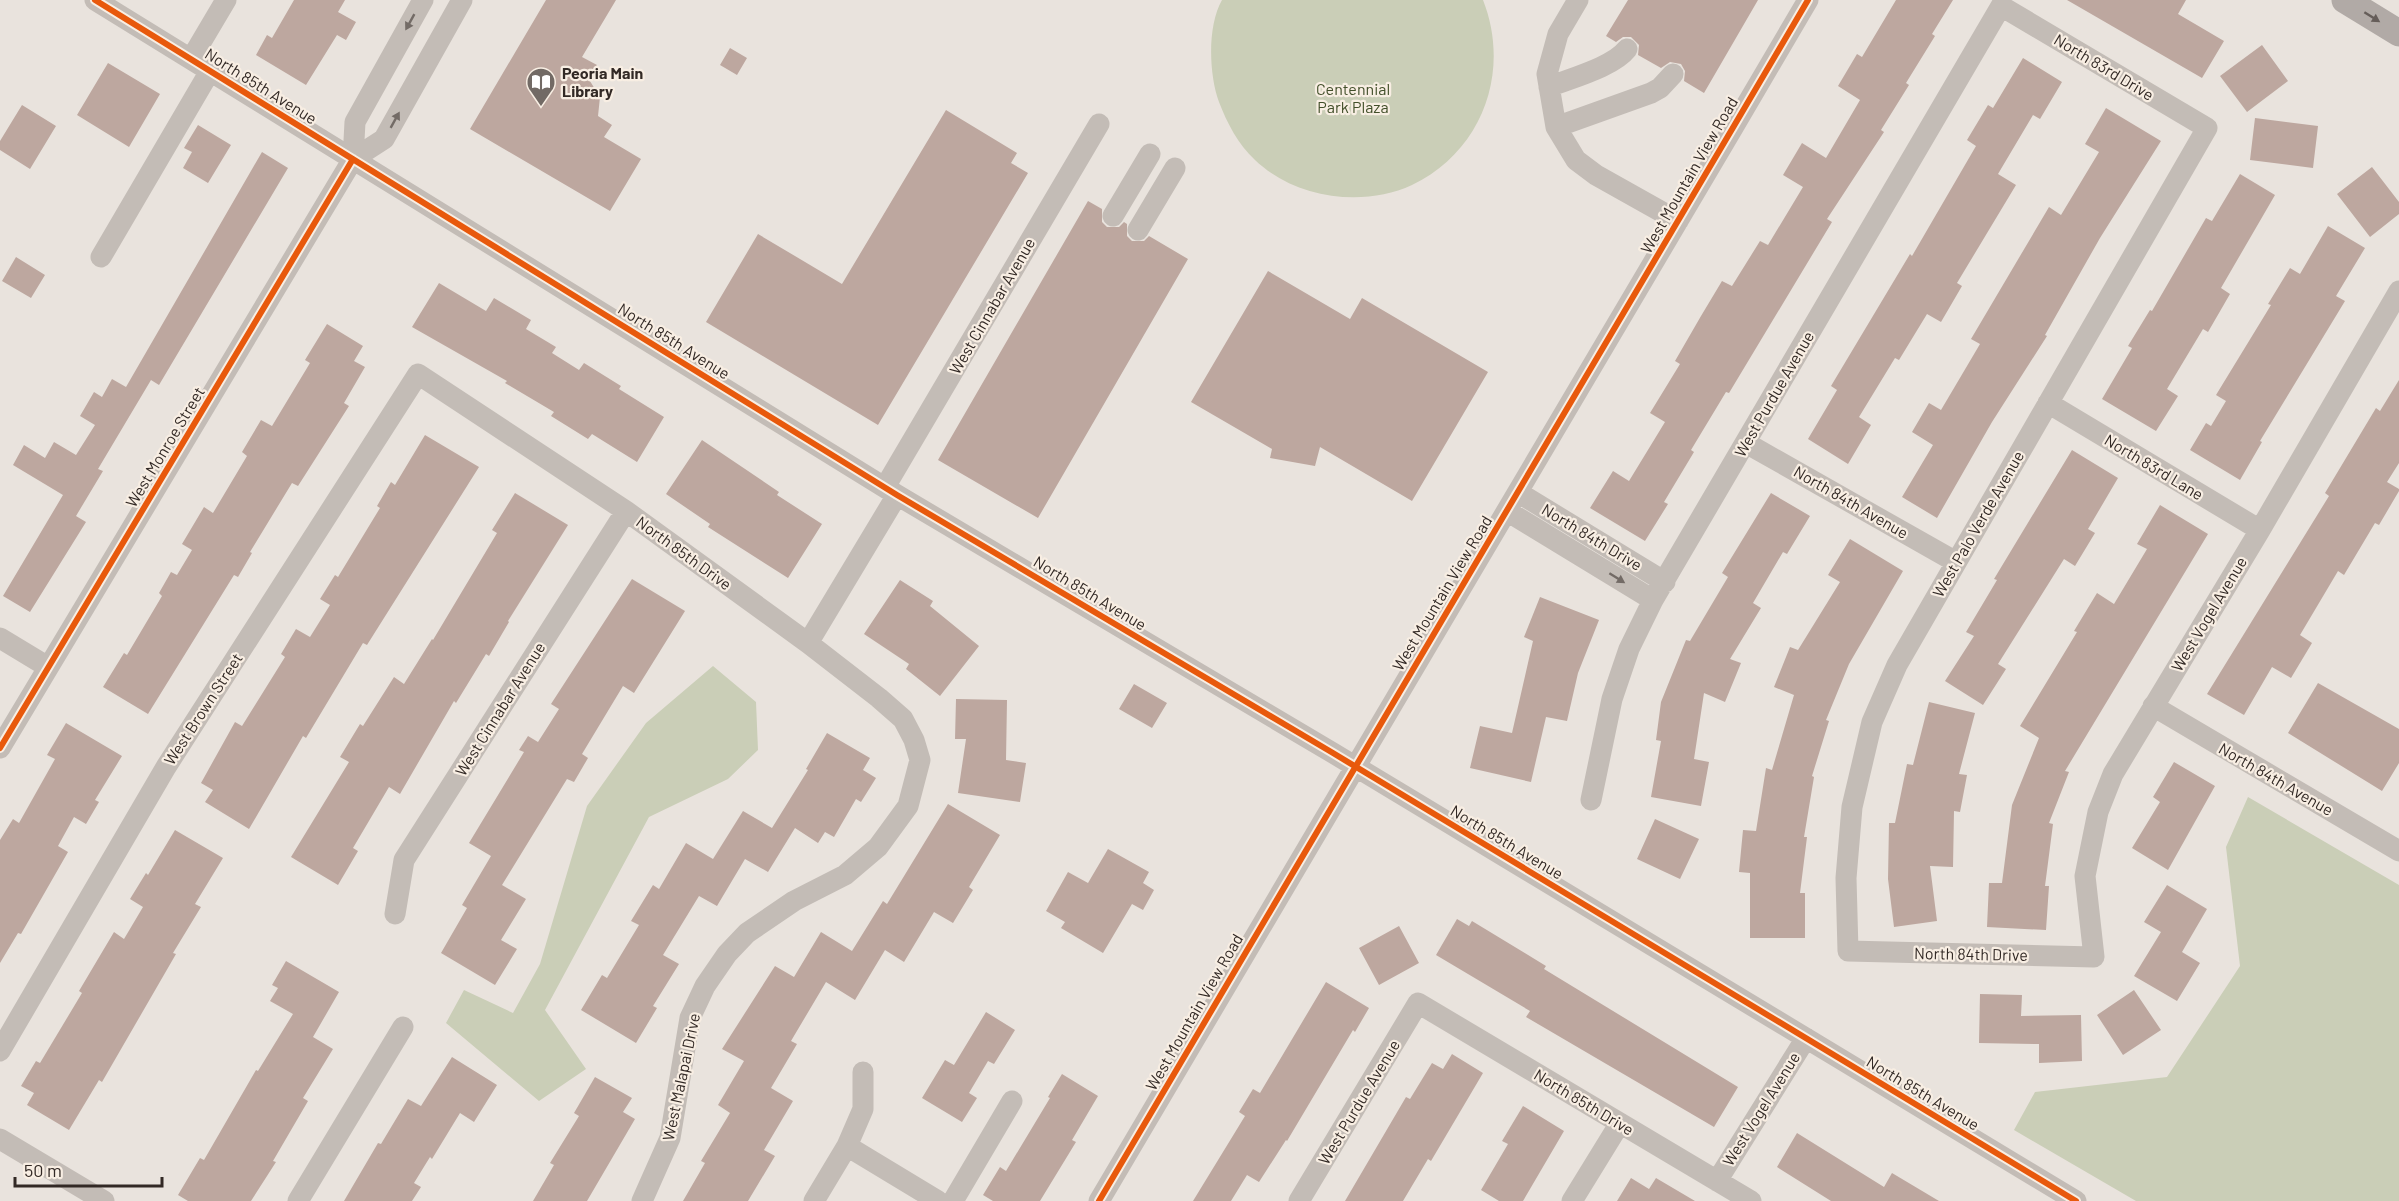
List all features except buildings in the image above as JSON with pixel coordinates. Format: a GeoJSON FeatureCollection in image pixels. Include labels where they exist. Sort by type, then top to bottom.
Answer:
{"type":"FeatureCollection","features":[{"type":"Feature","properties":{"kind":"main road"},"geometry":{"type":"LineString","coordinates":[[2345,0],[2399,33]]}},
{"type":"Feature","properties":{"kind":"street","name":"North 85th Avenue"},"geometry":{"type":"LineString","coordinates":[[95,0],[891,491],[1354,765],[2076,1201]]}},
{"type":"Feature","properties":{"kind":"street"},"geometry":{"type":"LineString","coordinates":[[191,59],[226,0]]}},
{"type":"Feature","properties":{"kind":"street","name":"West Monroe Street"},"geometry":{"type":"LineString","coordinates":[[353,159],[355,122],[423,0]]}},
{"type":"Feature","properties":{"kind":"street","name":"West Monroe Street"},"geometry":{"type":"LineString","coordinates":[[0,748],[353,159],[384,139],[462,0]]}},
{"type":"Feature","properties":{"kind":"street"},"geometry":{"type":"LineString","coordinates":[[1578,0],[1558,34],[1547,74],[1556,127],[1576,160],[1596,175],[1678,221]]}},
{"type":"Feature","properties":{"kind":"street","name":"West Mountain View Road"},"geometry":{"type":"LineString","coordinates":[[1099,1201],[1354,765],[1507,511],[1808,0]]}},
{"type":"Feature","properties":{"kind":"street","name":"North 83rd Drive"},"geometry":{"type":"LineString","coordinates":[[2001,6],[2207,128]]}},
{"type":"Feature","properties":{"kind":"street","name":"West Purdue Avenue"},"geometry":{"type":"LineString","coordinates":[[1591,800],[1612,699],[1629,649],[1653,600],[2001,6]]}},
{"type":"Feature","properties":{"kind":"street"},"geometry":{"type":"LineString","coordinates":[[1549,87],[1605,64],[1623,55],[1627,49]]}},
{"type":"Feature","properties":{"kind":"street"},"geometry":{"type":"LineString","coordinates":[[101,257],[210,71]]}},
{"type":"Feature","properties":{"kind":"street"},"geometry":{"type":"LineString","coordinates":[[1556,127],[1651,93],[1660,88],[1673,74]]}},
{"type":"Feature","properties":{"kind":"street","name":"West Cinnabar Avenue"},"geometry":{"type":"LineString","coordinates":[[808,643],[891,491],[1099,124]]}},
{"type":"Feature","properties":{"kind":"street","name":"West Palo Verde Avenue"},"geometry":{"type":"LineString","coordinates":[[1848,951],[1846,878],[1852,807],[1872,722],[1897,665],[2207,128]]}},
{"type":"Feature","properties":{"kind":"street"},"geometry":{"type":"LineString","coordinates":[[1113,216],[1150,154]]}},
{"type":"Feature","properties":{"kind":"street"},"geometry":{"type":"LineString","coordinates":[[1138,230],[1175,168]]}},
{"type":"Feature","properties":{"kind":"street","name":"West Vogel Avenue"},"geometry":{"type":"LineString","coordinates":[[2094,957],[2085,876],[2098,812],[2113,774],[2260,530],[2399,291]]}},
{"type":"Feature","properties":{"kind":"street","name":"North 85th Drive"},"geometry":{"type":"LineString","coordinates":[[418,374],[626,511],[808,643],[903,719],[914,740],[920,760]]}},
{"type":"Feature","properties":{"kind":"street","name":"West Brown Street"},"geometry":{"type":"LineString","coordinates":[[0,1051],[166,766],[418,374]]}},
{"type":"Feature","properties":{"kind":"street","name":"North 83rd Lane"},"geometry":{"type":"LineString","coordinates":[[2048,403],[2260,530]]}},
{"type":"Feature","properties":{"kind":"street","name":"North 84th Avenue"},"geometry":{"type":"LineString","coordinates":[[1746,443],[1956,562]]}},
{"type":"Feature","properties":{"kind":"street","name":"North 84th Drive"},"geometry":{"type":"LineString","coordinates":[[1518,492],[1665,582]]}},
{"type":"Feature","properties":{"kind":"street","name":"West Cinnabar Avenue"},"geometry":{"type":"LineString","coordinates":[[395,914],[404,860],[626,511]]}},
{"type":"Feature","properties":{"kind":"street","name":"North 84th Drive"},"geometry":{"type":"LineString","coordinates":[[1507,511],[1653,600]]}},
{"type":"Feature","properties":{"kind":"street"},"geometry":{"type":"LineString","coordinates":[[1565,546],[1576,527]]}},
{"type":"Feature","properties":{"kind":"street"},"geometry":{"type":"LineString","coordinates":[[0,638],[48,667]]}},
{"type":"Feature","properties":{"kind":"street","name":"North 84th Avenue"},"geometry":{"type":"LineString","coordinates":[[2153,706],[2399,850]]}},
{"type":"Feature","properties":{"kind":"street","name":"West Malapai Drive"},"geometry":{"type":"LineString","coordinates":[[642,1201],[670,1138],[690,1018],[705,986],[727,954],[747,933],[794,901],[845,874],[878,847],[908,806],[920,760]]}},
{"type":"Feature","properties":{"kind":"street","name":"North 84th Drive"},"geometry":{"type":"LineString","coordinates":[[1848,951],[2094,957]]}},
{"type":"Feature","properties":{"kind":"street","name":"West Purdue Avenue"},"geometry":{"type":"LineString","coordinates":[[1299,1201],[1418,1003]]}},
{"type":"Feature","properties":{"kind":"street","name":"North 85th Drive"},"geometry":{"type":"LineString","coordinates":[[1418,1003],[1750,1201]]}},
{"type":"Feature","properties":{"kind":"street"},"geometry":{"type":"LineString","coordinates":[[298,1201],[403,1027]]}},
{"type":"Feature","properties":{"kind":"street","name":"West Vogel Avenue"},"geometry":{"type":"LineString","coordinates":[[1717,1181],[1806,1038]]}},
{"type":"Feature","properties":{"kind":"street"},"geometry":{"type":"LineString","coordinates":[[814,1201],[847,1146],[863,1109],[863,1072]]}},
{"type":"Feature","properties":{"kind":"street"},"geometry":{"type":"LineString","coordinates":[[953,1201],[1012,1101]]}},
{"type":"Feature","properties":{"kind":"street"},"geometry":{"type":"LineString","coordinates":[[1572,1201],[1620,1123]]}},
{"type":"Feature","properties":{"kind":"street"},"geometry":{"type":"LineString","coordinates":[[0,1139],[104,1201]]}},
{"type":"Feature","properties":{"kind":"street"},"geometry":{"type":"LineString","coordinates":[[847,1146],[938,1201]]}},
{"type":"Feature","properties":{"kind":"green space","name":"Centennial Park Plaza"},"geometry":{"type":"Polygon","coordinates":[[[1222,0],[1483,0],[1491,27],[1494,54],[1492,81],[1485,106],[1473,130],[1457,152],[1437,170],[1412,185],[1393,192],[1351,197],[1309,191],[1289,183],[1271,173],[1249,154],[1234,133],[1219,102],[1213,78],[1211,51],[1214,23],[1222,0]]]}},
{"type":"Feature","properties":{"kind":"green space"},"geometry":{"type":"Polygon","coordinates":[[[713,666],[756,702],[758,750],[728,779],[649,817],[545,1010],[586,1069],[539,1101],[446,1023],[464,990],[513,1013],[540,964],[587,806],[646,723],[713,666]]]}},
{"type":"Feature","properties":{"kind":"green space"},"geometry":{"type":"Polygon","coordinates":[[[2248,797],[2399,885],[2399,1201],[2136,1201],[2014,1130],[2035,1092],[2167,1077],[2240,966],[2226,847],[2248,797]]]}},
{"type":"Feature","properties":{"kind":"cycle path"},"geometry":{"type":"LineString","coordinates":[[95,0],[897,495],[1333,753],[2076,1201]]}},
{"type":"Feature","properties":{"kind":"cycle path"},"geometry":{"type":"LineString","coordinates":[[1099,1201],[1808,0]]}},
{"type":"Feature","properties":{"kind":"cycle path"},"geometry":{"type":"LineString","coordinates":[[0,748],[353,159]]}},
{"type":"Feature","properties":{"kind":"place","name":"Peoria Main Library"},"geometry":{"type":"Point","coordinates":[541,108]}}]}
